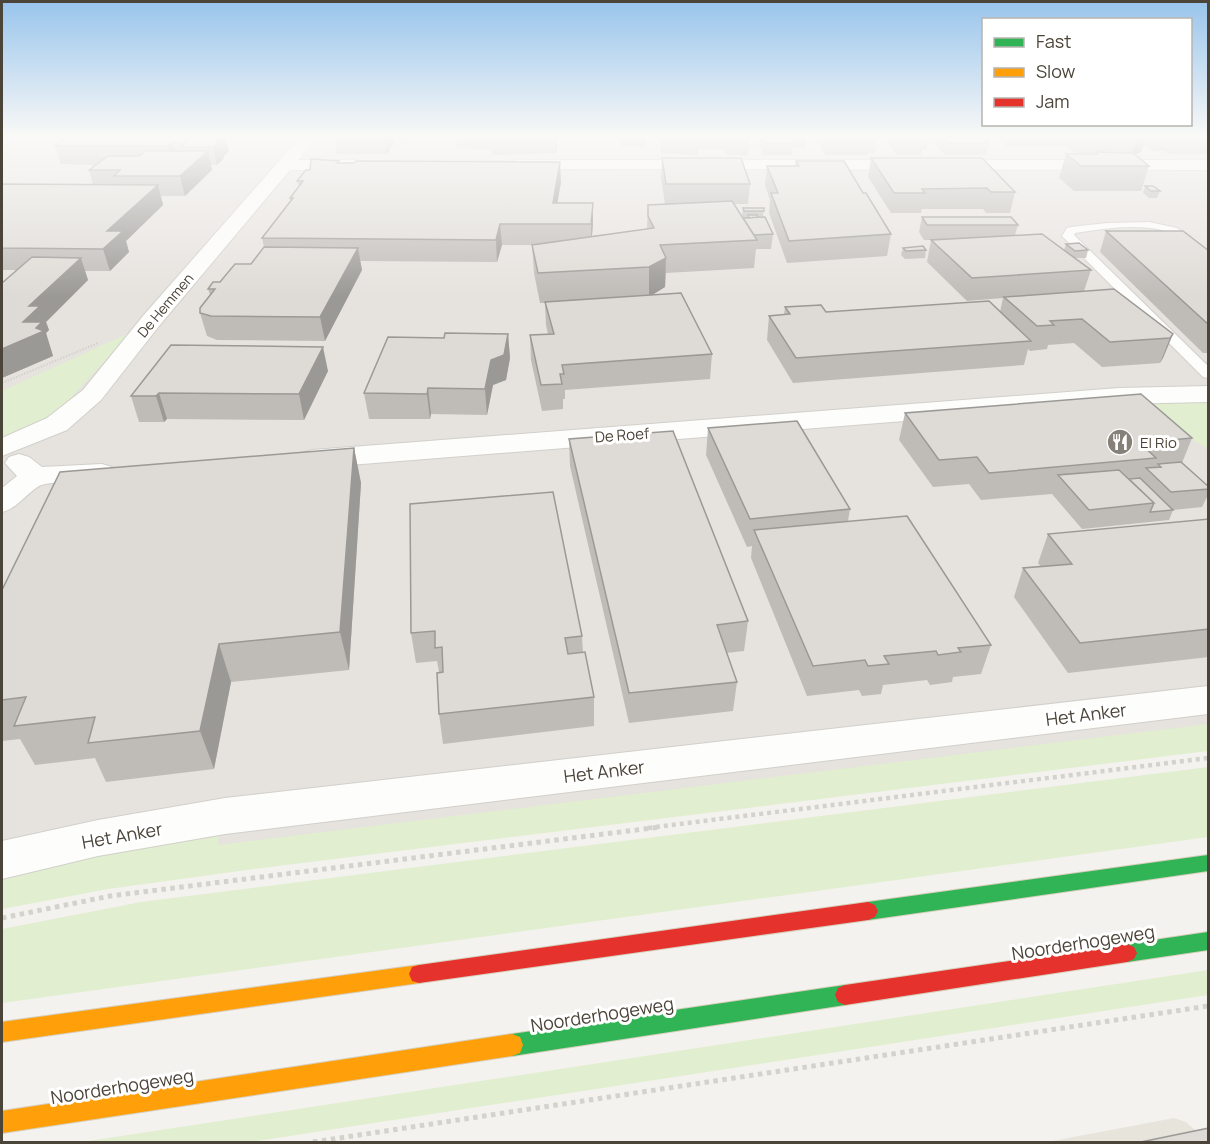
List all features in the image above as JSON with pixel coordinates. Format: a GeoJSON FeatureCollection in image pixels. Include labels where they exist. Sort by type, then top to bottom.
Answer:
{"type":"FeatureCollection","features":[{"type":"Feature","properties":{"kind":"main road"},"geometry":{"type":"LineString","coordinates":[[2,1032],[1209,863]]}},
{"type":"Feature","properties":{"kind":"main road","name":"Noorderhogeweg"},"geometry":{"type":"LineString","coordinates":[[2,1122],[1209,941]]}},
{"type":"Feature","properties":{"kind":"street","name":"De Hemmen"},"geometry":{"type":"LineString","coordinates":[[35,476],[2,449],[57,424],[92,395],[151,321],[263,190]]}},
{"type":"Feature","properties":{"kind":"street","name":"De Roef"},"geometry":{"type":"LineString","coordinates":[[287,461],[1119,396],[1209,394]]}},
{"type":"Feature","properties":{"kind":"street"},"geometry":{"type":"LineString","coordinates":[[2,503],[35,476],[126,472]]}},
{"type":"Feature","properties":{"kind":"street","name":"Het Anker"},"geometry":{"type":"LineString","coordinates":[[2,860],[98,838],[225,816],[1209,700]]}},
{"type":"Feature","properties":{"kind":"lane"},"geometry":{"type":"LineString","coordinates":[[1208,255],[1170,229],[1150,226],[1089,226],[1071,230],[1068,236],[1209,374]]}},
{"type":"Feature","properties":{"kind":"path"},"geometry":{"type":"LineString","coordinates":[[2,383],[151,321]]}},
{"type":"Feature","properties":{"kind":"path"},"geometry":{"type":"LineString","coordinates":[[2,918],[110,896],[1209,758]]}},
{"type":"Feature","properties":{"kind":"path"},"geometry":{"type":"LineString","coordinates":[[314,1143],[1209,1006]]}},
{"type":"Feature","properties":{"kind":"shaded area"},"geometry":{"type":"Polygon","coordinates":[[[2,190],[1208,190],[1208,738],[2,891],[2,190]]]}},
{"type":"Feature","properties":{"kind":"shaded area"},"geometry":{"type":"Polygon","coordinates":[[[1174,1118],[1186,1122],[1195,1130],[1202,1142],[1047,1142],[1174,1118]]]}},
{"type":"Feature","properties":{"kind":"green space"},"geometry":{"type":"Polygon","coordinates":[[[131,332],[60,410],[28,429],[2,440],[2,391],[131,332]]]}},
{"type":"Feature","properties":{"kind":"green space"},"geometry":{"type":"Polygon","coordinates":[[[1208,397],[1208,449],[1133,403],[1208,397]]]}},
{"type":"Feature","properties":{"kind":"green space"},"geometry":{"type":"Polygon","coordinates":[[[1208,724],[1208,751],[254,869],[108,889],[2,909],[2,874],[108,850],[219,830],[218,845],[1208,724]]]}},
{"type":"Feature","properties":{"kind":"green space"},"geometry":{"type":"Polygon","coordinates":[[[1208,767],[1208,837],[2,1003],[2,929],[141,902],[1208,767]]]}},
{"type":"Feature","properties":{"kind":"green space"},"geometry":{"type":"Polygon","coordinates":[[[1208,970],[1208,995],[250,1142],[82,1142],[1208,970]]]}},
{"type":"Feature","properties":{"kind":"building"},"geometry":{"type":"Polygon","coordinates":[[[2,190],[152,190],[107,231],[123,231],[103,249],[2,248],[2,190]]]}},
{"type":"Feature","properties":{"kind":"building"},"geometry":{"type":"Polygon","coordinates":[[[296,190],[555,190],[553,203],[593,203],[591,224],[500,224],[496,240],[262,238],[293,198],[290,198],[296,190]]]}},
{"type":"Feature","properties":{"kind":"building"},"geometry":{"type":"Polygon","coordinates":[[[777,190],[861,190],[866,193],[891,234],[789,241],[771,193],[778,193],[777,190]]]}},
{"type":"Feature","properties":{"kind":"building"},"geometry":{"type":"Polygon","coordinates":[[[892,190],[923,190],[925,193],[894,193],[892,190]]]}},
{"type":"Feature","properties":{"kind":"building"},"geometry":{"type":"Polygon","coordinates":[[[989,190],[1015,192],[991,192],[989,190]]]}},
{"type":"Feature","properties":{"kind":"building"},"geometry":{"type":"Polygon","coordinates":[[[732,201],[757,240],[660,245],[666,258],[649,267],[538,273],[532,245],[654,228],[648,216],[648,205],[732,201]]]}},
{"type":"Feature","properties":{"kind":"building"},"geometry":{"type":"Polygon","coordinates":[[[743,208],[764,208],[764,211],[744,211],[743,208]]]}},
{"type":"Feature","properties":{"kind":"building"},"geometry":{"type":"Polygon","coordinates":[[[748,215],[757,215],[758,217],[749,218],[748,215]]]}},
{"type":"Feature","properties":{"kind":"building"},"geometry":{"type":"Polygon","coordinates":[[[765,217],[773,234],[754,235],[743,218],[765,217]]]}},
{"type":"Feature","properties":{"kind":"building"},"geometry":{"type":"Polygon","coordinates":[[[922,217],[1011,217],[1018,225],[927,225],[922,217]]]}},
{"type":"Feature","properties":{"kind":"building"},"geometry":{"type":"Polygon","coordinates":[[[1106,231],[1183,231],[1209,251],[1209,325],[1106,231]]]}},
{"type":"Feature","properties":{"kind":"building"},"geometry":{"type":"Polygon","coordinates":[[[1042,234],[1091,270],[972,278],[931,240],[1042,234]]]}},
{"type":"Feature","properties":{"kind":"building"},"geometry":{"type":"Polygon","coordinates":[[[1079,243],[1088,250],[1075,251],[1066,244],[1079,243]]]}},
{"type":"Feature","properties":{"kind":"building"},"geometry":{"type":"Polygon","coordinates":[[[923,246],[926,250],[906,251],[903,248],[923,246]]]}},
{"type":"Feature","properties":{"kind":"building"},"geometry":{"type":"Polygon","coordinates":[[[264,247],[358,248],[320,317],[211,316],[200,313],[200,308],[215,289],[208,289],[213,282],[220,282],[235,264],[251,264],[264,247]]]}},
{"type":"Feature","properties":{"kind":"building"},"geometry":{"type":"Polygon","coordinates":[[[32,257],[81,258],[29,306],[40,306],[23,322],[42,322],[36,328],[44,331],[2,349],[2,283],[32,257]]]}},
{"type":"Feature","properties":{"kind":"building"},"geometry":{"type":"Polygon","coordinates":[[[1114,289],[1173,334],[1170,338],[1110,342],[1082,319],[1050,321],[1054,325],[1037,326],[1004,297],[1114,289]]]}},
{"type":"Feature","properties":{"kind":"building"},"geometry":{"type":"Polygon","coordinates":[[[681,293],[712,354],[562,365],[564,374],[560,374],[562,384],[541,385],[530,335],[554,334],[545,302],[681,293]]]}},
{"type":"Feature","properties":{"kind":"building"},"geometry":{"type":"Polygon","coordinates":[[[989,301],[1031,341],[796,358],[769,316],[790,314],[785,307],[821,305],[826,312],[989,301]]]}},
{"type":"Feature","properties":{"kind":"building"},"geometry":{"type":"Polygon","coordinates":[[[445,333],[508,334],[504,355],[491,360],[485,389],[428,388],[427,394],[364,393],[388,337],[444,338],[445,333]]]}},
{"type":"Feature","properties":{"kind":"building"},"geometry":{"type":"Polygon","coordinates":[[[171,345],[323,347],[299,394],[159,393],[156,396],[131,396],[171,345]]]}},
{"type":"Feature","properties":{"kind":"building"},"geometry":{"type":"Polygon","coordinates":[[[1141,394],[1192,438],[1140,443],[1156,458],[989,473],[977,457],[939,460],[905,413],[1141,394]]]}},
{"type":"Feature","properties":{"kind":"building"},"geometry":{"type":"Polygon","coordinates":[[[797,421],[850,509],[750,519],[708,428],[797,421]]]}},
{"type":"Feature","properties":{"kind":"building"},"geometry":{"type":"Polygon","coordinates":[[[673,431],[748,621],[717,625],[737,682],[629,693],[569,439],[673,431]]]}},
{"type":"Feature","properties":{"kind":"building"},"geometry":{"type":"Polygon","coordinates":[[[354,448],[340,632],[219,644],[200,731],[88,743],[95,717],[14,726],[26,697],[2,700],[2,590],[60,472],[354,448]]]}},
{"type":"Feature","properties":{"kind":"building"},"geometry":{"type":"Polygon","coordinates":[[[1181,462],[1209,489],[1171,492],[1146,468],[1161,467],[1158,464],[1181,462]]]}},
{"type":"Feature","properties":{"kind":"building"},"geometry":{"type":"Polygon","coordinates":[[[1119,470],[1154,503],[1089,510],[1058,475],[1119,470]]]}},
{"type":"Feature","properties":{"kind":"building"},"geometry":{"type":"Polygon","coordinates":[[[1140,478],[1173,510],[1150,512],[1154,503],[1129,479],[1140,478]]]}},
{"type":"Feature","properties":{"kind":"building"},"geometry":{"type":"Polygon","coordinates":[[[553,492],[582,636],[565,638],[568,654],[585,652],[594,697],[439,714],[437,673],[443,672],[442,647],[435,648],[435,631],[411,633],[410,504],[553,492]]]}},
{"type":"Feature","properties":{"kind":"building"},"geometry":{"type":"Polygon","coordinates":[[[907,516],[991,645],[958,648],[961,652],[938,655],[936,651],[884,656],[889,664],[868,666],[865,660],[813,666],[754,530],[907,516]]]}},
{"type":"Feature","properties":{"kind":"building"},"geometry":{"type":"Polygon","coordinates":[[[1209,519],[1209,629],[1080,643],[1023,568],[1072,564],[1048,534],[1209,519]]]}},
{"type":"Feature","properties":{"kind":"building"},"geometry":{"type":"Polygon","coordinates":[[[1209,1128],[1209,1143],[1136,1143],[1209,1128]]]}},
{"type":"Feature","properties":{"kind":"traffic: fast"},"geometry":{"type":"LineString","coordinates":[[868,911],[1208,863]]}},
{"type":"Feature","properties":{"kind":"traffic: fast"},"geometry":{"type":"LineString","coordinates":[[1127,953],[1208,941]]}},
{"type":"Feature","properties":{"kind":"traffic: fast"},"geometry":{"type":"LineString","coordinates":[[512,1045],[845,995]]}},
{"type":"Feature","properties":{"kind":"traffic: slow"},"geometry":{"type":"LineString","coordinates":[[2,1032],[419,974]]}},
{"type":"Feature","properties":{"kind":"traffic: slow"},"geometry":{"type":"LineString","coordinates":[[2,1122],[512,1045]]}},
{"type":"Feature","properties":{"kind":"traffic: jam"},"geometry":{"type":"LineString","coordinates":[[419,974],[868,911]]}},
{"type":"Feature","properties":{"kind":"traffic: jam"},"geometry":{"type":"LineString","coordinates":[[845,995],[1127,953]]}},
{"type":"Feature","properties":{"kind":"place","name":"El Rio"},"geometry":{"type":"Point","coordinates":[1120,442]}}]}
